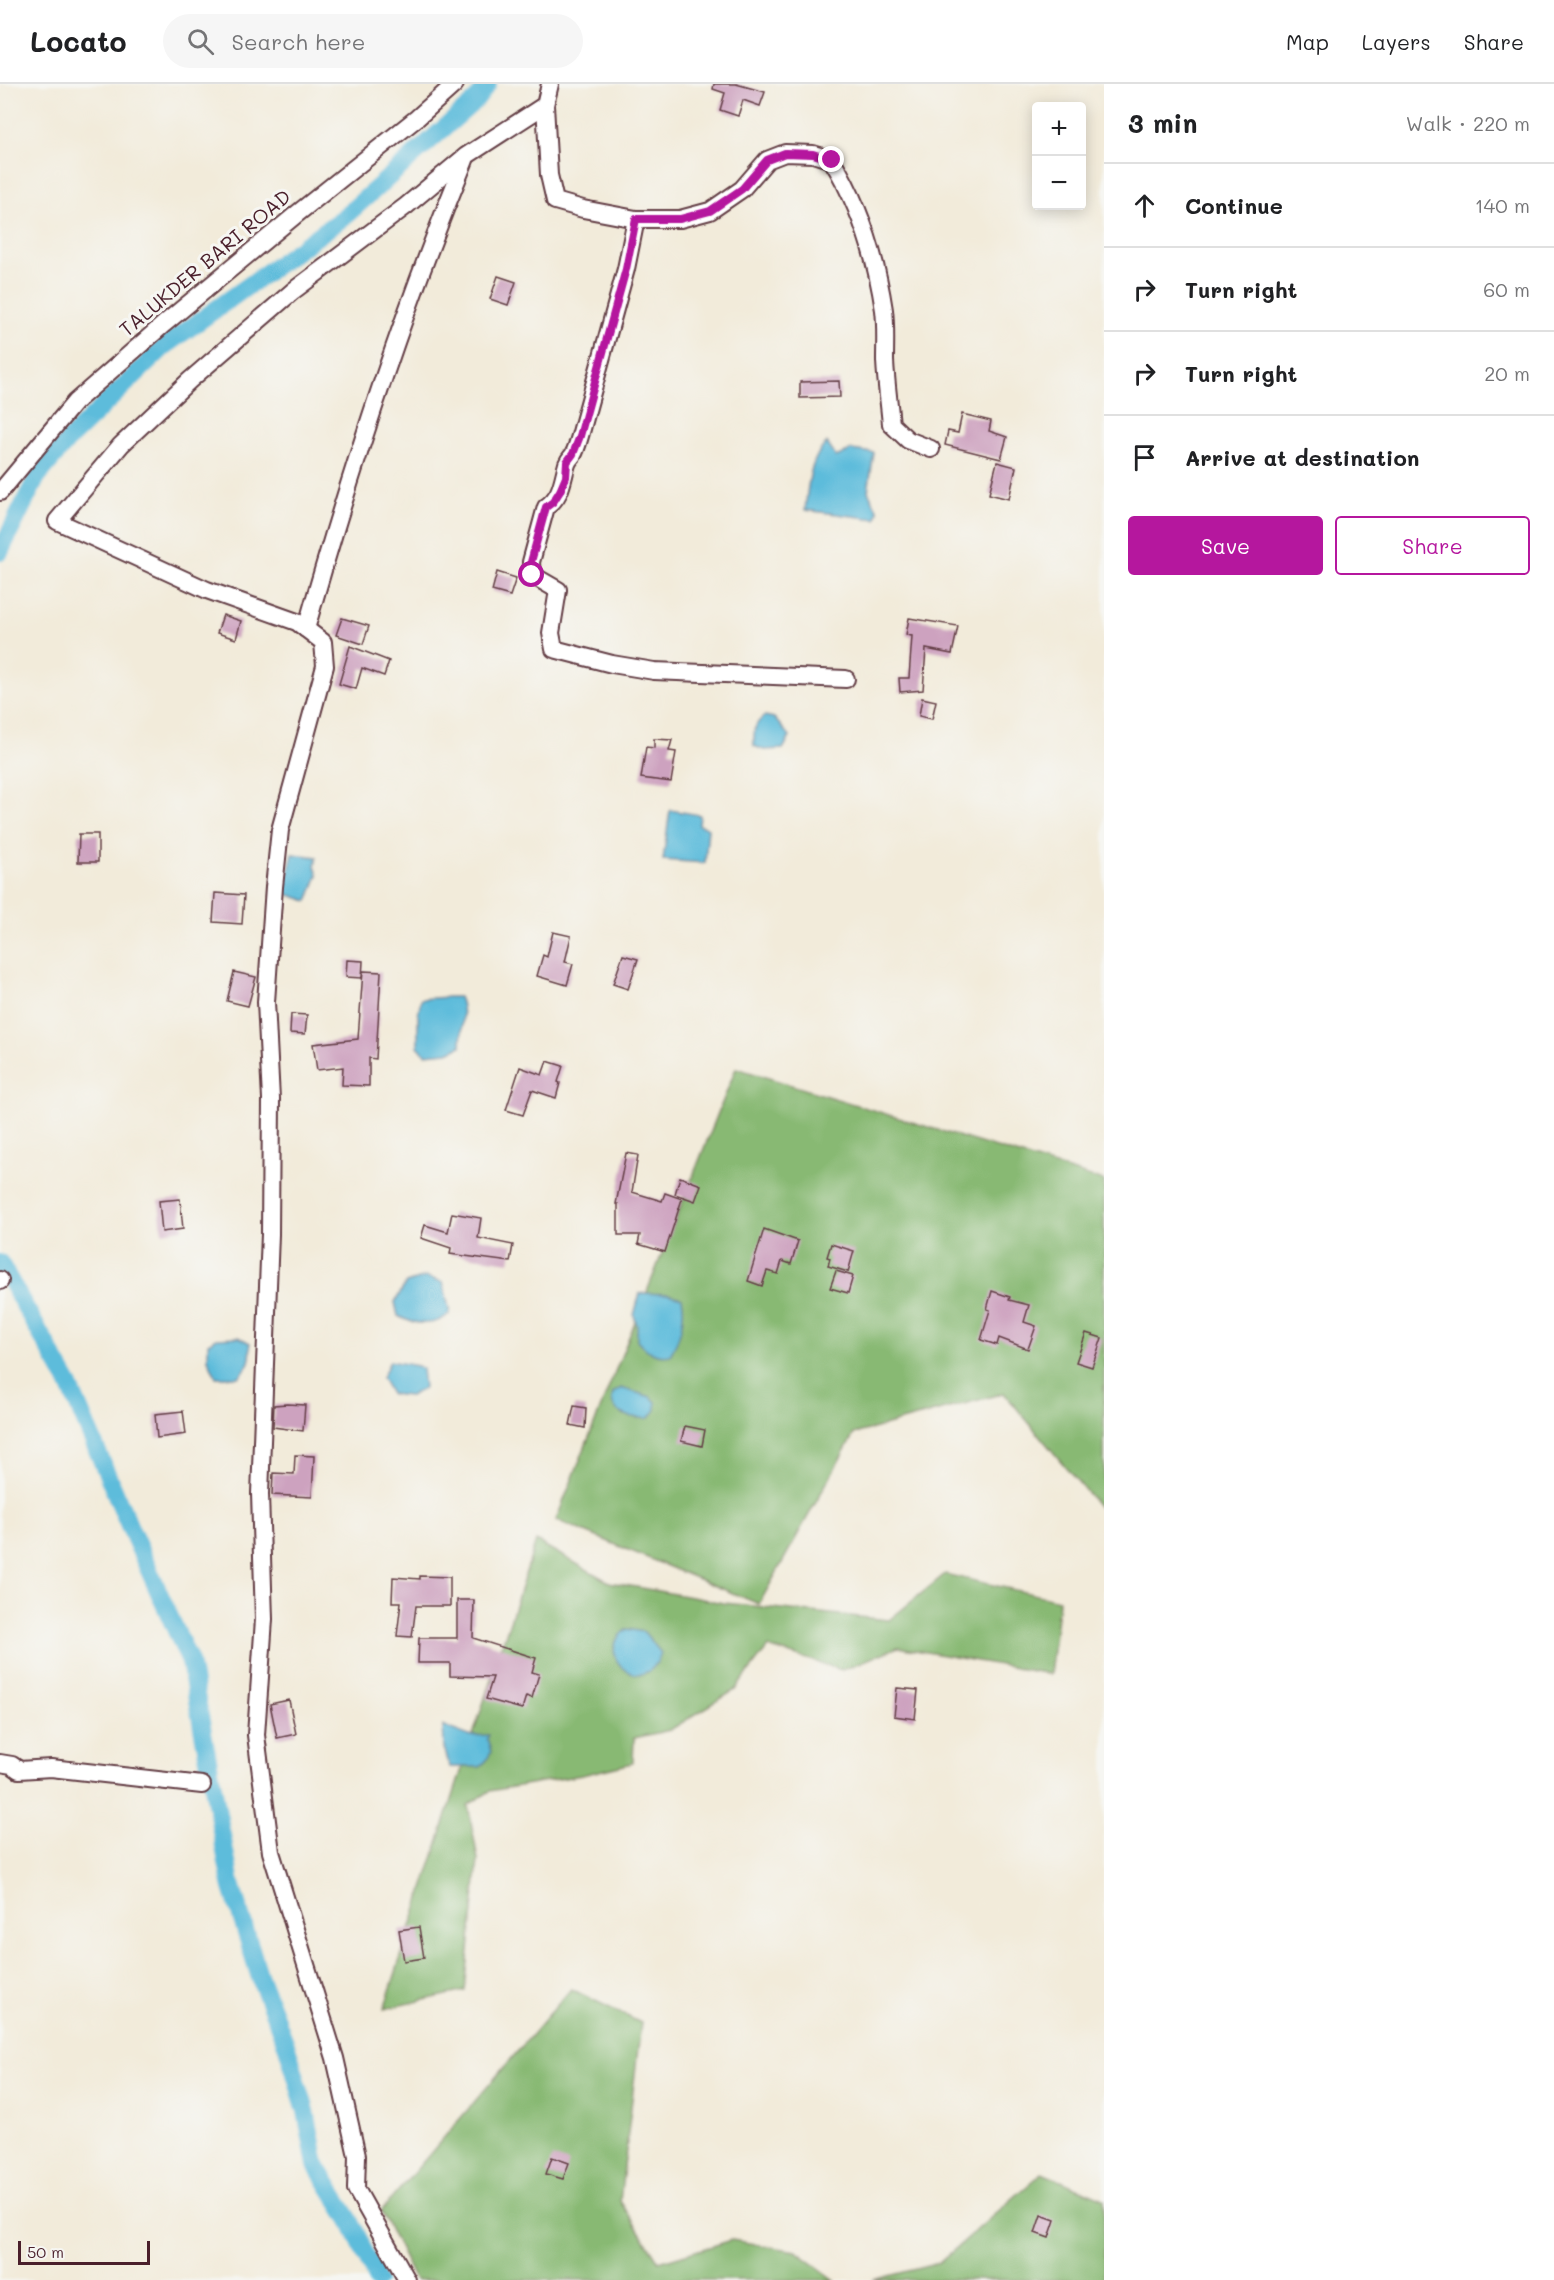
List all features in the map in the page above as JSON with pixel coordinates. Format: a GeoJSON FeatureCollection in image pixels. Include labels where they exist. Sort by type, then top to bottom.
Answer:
{"type":"FeatureCollection","features":[{"type":"Feature","properties":{"kind":"street","name":"TALUKDER BARI ROAD"},"geometry":{"type":"LineString","coordinates":[[0,492],[75,402],[164,324],[417,118],[454,84]]}},
{"type":"Feature","properties":{"kind":"street"},"geometry":{"type":"LineString","coordinates":[[550,84],[545,105],[549,175],[555,201],[583,209],[636,219],[680,219],[710,211],[742,189],[767,160],[785,153],[813,154],[832,160],[847,185],[864,224],[877,278],[884,312],[885,363],[891,424],[908,440],[931,449]]}},
{"type":"Feature","properties":{"kind":"street"},"geometry":{"type":"LineString","coordinates":[[407,2280],[356,2189],[357,2156],[334,2058],[271,1852],[256,1735],[264,1619],[260,1494],[270,1234],[271,1099],[266,1002],[280,830],[325,666],[323,642],[297,622],[207,590],[57,522],[121,445],[190,380],[293,291],[406,206],[466,156],[545,105]]}},
{"type":"Feature","properties":{"kind":"street"},"geometry":{"type":"LineString","coordinates":[[306,629],[336,523],[380,384],[431,243],[466,156]]}},
{"type":"Feature","properties":{"kind":"street"},"geometry":{"type":"LineString","coordinates":[[636,219],[626,269],[580,436],[567,462],[566,477],[560,491],[553,502],[546,507],[531,562],[532,575],[558,590],[551,633],[554,649],[612,664],[654,671],[846,679]]}},
{"type":"Feature","properties":{"kind":"street"},"geometry":{"type":"LineString","coordinates":[[0,1763],[12,1765],[19,1770],[51,1768],[202,1785]]}},
{"type":"Feature","properties":{"kind":"green space"},"geometry":{"type":"Polygon","coordinates":[[[736,1068],[1104,1181],[1104,1513],[1004,1393],[854,1434],[759,1604],[556,1520],[736,1068]]]}},
{"type":"Feature","properties":{"kind":"green space"},"geometry":{"type":"Polygon","coordinates":[[[536,1541],[609,1582],[724,1603],[889,1620],[945,1574],[1059,1600],[1050,1674],[898,1647],[842,1670],[768,1647],[735,1690],[670,1730],[634,1738],[633,1763],[582,1775],[490,1791],[468,1805],[478,1860],[465,1991],[384,2009],[536,1541]]]}},
{"type":"Feature","properties":{"kind":"green space"},"geometry":{"type":"Polygon","coordinates":[[[571,1989],[641,2023],[620,2201],[659,2262],[732,2240],[796,2251],[835,2280],[415,2280],[381,2211],[571,1989]]]}},
{"type":"Feature","properties":{"kind":"green space"},"geometry":{"type":"Polygon","coordinates":[[[1042,2173],[1104,2199],[1104,2280],[873,2280],[939,2263],[1042,2173]]]}},
{"type":"Feature","properties":{"kind":"water"},"geometry":{"type":"Polygon","coordinates":[[[827,443],[836,457],[851,450],[874,453],[868,491],[878,511],[876,519],[805,510],[813,465],[827,443]]]}},
{"type":"Feature","properties":{"kind":"water"},"geometry":{"type":"Polygon","coordinates":[[[765,716],[774,718],[790,737],[783,749],[764,750],[754,746],[756,725],[765,716]]]}},
{"type":"Feature","properties":{"kind":"water"},"geometry":{"type":"Polygon","coordinates":[[[670,810],[700,815],[699,825],[708,828],[705,863],[663,860],[670,810]]]}},
{"type":"Feature","properties":{"kind":"water"},"geometry":{"type":"Polygon","coordinates":[[[293,854],[317,857],[315,866],[318,875],[308,901],[283,893],[293,854]]]}},
{"type":"Feature","properties":{"kind":"water"},"geometry":{"type":"Polygon","coordinates":[[[459,997],[461,1003],[463,1015],[461,1046],[448,1052],[425,1054],[418,1046],[418,1015],[421,999],[459,997]]]}},
{"type":"Feature","properties":{"kind":"water"},"geometry":{"type":"Polygon","coordinates":[[[426,1277],[443,1282],[450,1313],[438,1321],[425,1323],[398,1316],[395,1302],[406,1283],[426,1277]]]}},
{"type":"Feature","properties":{"kind":"water"},"geometry":{"type":"Polygon","coordinates":[[[640,1293],[668,1294],[682,1298],[681,1328],[670,1355],[651,1353],[637,1340],[634,1315],[640,1293]]]}},
{"type":"Feature","properties":{"kind":"water"},"geometry":{"type":"Polygon","coordinates":[[[239,1337],[250,1343],[251,1354],[247,1366],[239,1377],[216,1377],[208,1359],[208,1343],[217,1338],[239,1337]]]}},
{"type":"Feature","properties":{"kind":"water"},"geometry":{"type":"Polygon","coordinates":[[[390,1361],[418,1366],[422,1369],[424,1388],[410,1396],[391,1394],[382,1378],[390,1361]]]}},
{"type":"Feature","properties":{"kind":"water"},"geometry":{"type":"Polygon","coordinates":[[[621,1388],[651,1397],[656,1402],[656,1410],[649,1418],[623,1414],[614,1406],[612,1400],[613,1393],[621,1388]]]}},
{"type":"Feature","properties":{"kind":"water"},"geometry":{"type":"Polygon","coordinates":[[[627,1629],[644,1632],[661,1653],[654,1667],[644,1673],[634,1673],[624,1669],[617,1661],[614,1650],[617,1639],[627,1629]]]}},
{"type":"Feature","properties":{"kind":"water"},"geometry":{"type":"Polygon","coordinates":[[[443,1726],[469,1736],[489,1735],[487,1739],[491,1752],[487,1760],[480,1767],[450,1767],[444,1748],[443,1726]]]}},
{"type":"Feature","properties":{"kind":"building"},"geometry":{"type":"Polygon","coordinates":[[[714,84],[736,84],[765,92],[760,106],[743,100],[738,116],[720,110],[725,93],[713,89],[714,84]]]}},
{"type":"Feature","properties":{"kind":"building"},"geometry":{"type":"Polygon","coordinates":[[[498,276],[516,282],[508,305],[490,299],[498,276]]]}},
{"type":"Feature","properties":{"kind":"building"},"geometry":{"type":"Polygon","coordinates":[[[839,381],[840,397],[800,398],[800,382],[839,381]]]}},
{"type":"Feature","properties":{"kind":"building"},"geometry":{"type":"Polygon","coordinates":[[[962,414],[991,421],[989,431],[1007,437],[1001,459],[945,445],[948,431],[958,433],[962,414]]]}},
{"type":"Feature","properties":{"kind":"building"},"geometry":{"type":"Polygon","coordinates":[[[997,462],[1016,467],[1009,499],[989,494],[997,462]]]}},
{"type":"Feature","properties":{"kind":"building"},"geometry":{"type":"Polygon","coordinates":[[[497,572],[516,578],[510,596],[492,591],[497,572]]]}},
{"type":"Feature","properties":{"kind":"building"},"geometry":{"type":"Polygon","coordinates":[[[223,615],[241,621],[236,639],[217,633],[223,615]]]}},
{"type":"Feature","properties":{"kind":"building"},"geometry":{"type":"Polygon","coordinates":[[[342,618],[369,626],[363,644],[336,635],[342,618]]]}},
{"type":"Feature","properties":{"kind":"building"},"geometry":{"type":"Polygon","coordinates":[[[909,618],[958,626],[952,654],[926,649],[923,690],[900,692],[899,678],[909,678],[912,636],[906,635],[909,618]]]}},
{"type":"Feature","properties":{"kind":"building"},"geometry":{"type":"Polygon","coordinates":[[[350,646],[389,661],[384,676],[362,668],[356,689],[339,684],[350,646]]]}},
{"type":"Feature","properties":{"kind":"building"},"geometry":{"type":"Polygon","coordinates":[[[922,698],[936,701],[932,719],[919,716],[922,698]]]}},
{"type":"Feature","properties":{"kind":"building"},"geometry":{"type":"Polygon","coordinates":[[[654,739],[672,740],[669,751],[676,752],[671,782],[641,778],[646,747],[654,748],[654,739]]]}},
{"type":"Feature","properties":{"kind":"building"},"geometry":{"type":"Polygon","coordinates":[[[79,834],[98,834],[98,862],[78,862],[79,834]]]}},
{"type":"Feature","properties":{"kind":"building"},"geometry":{"type":"Polygon","coordinates":[[[215,893],[244,895],[242,924],[213,922],[215,893]]]}},
{"type":"Feature","properties":{"kind":"building"},"geometry":{"type":"Polygon","coordinates":[[[553,932],[571,936],[565,962],[573,964],[567,985],[537,976],[543,955],[547,957],[553,932]]]}},
{"type":"Feature","properties":{"kind":"building"},"geometry":{"type":"Polygon","coordinates":[[[623,955],[638,959],[628,989],[613,984],[623,955]]]}},
{"type":"Feature","properties":{"kind":"building"},"geometry":{"type":"Polygon","coordinates":[[[347,960],[363,961],[362,978],[346,977],[347,960]]]}},
{"type":"Feature","properties":{"kind":"building"},"geometry":{"type":"Polygon","coordinates":[[[363,971],[381,972],[376,1059],[369,1058],[369,1086],[342,1085],[343,1067],[317,1070],[313,1044],[358,1039],[363,971]]]}},
{"type":"Feature","properties":{"kind":"building"},"geometry":{"type":"Polygon","coordinates":[[[234,972],[256,977],[248,1006],[227,1001],[234,972]]]}},
{"type":"Feature","properties":{"kind":"building"},"geometry":{"type":"Polygon","coordinates":[[[291,1014],[307,1015],[305,1034],[290,1033],[291,1014]]]}},
{"type":"Feature","properties":{"kind":"building"},"geometry":{"type":"Polygon","coordinates":[[[547,1061],[563,1066],[556,1098],[532,1090],[523,1115],[506,1110],[520,1067],[542,1075],[547,1061]]]}},
{"type":"Feature","properties":{"kind":"building"},"geometry":{"type":"Polygon","coordinates":[[[626,1153],[638,1155],[632,1192],[662,1201],[665,1193],[682,1199],[665,1252],[638,1244],[640,1235],[618,1235],[618,1204],[616,1204],[626,1153]]]}},
{"type":"Feature","properties":{"kind":"building"},"geometry":{"type":"Polygon","coordinates":[[[680,1177],[701,1185],[695,1201],[675,1194],[680,1177]]]}},
{"type":"Feature","properties":{"kind":"building"},"geometry":{"type":"Polygon","coordinates":[[[180,1199],[183,1229],[162,1232],[159,1201],[180,1199]]]}},
{"type":"Feature","properties":{"kind":"building"},"geometry":{"type":"Polygon","coordinates":[[[452,1213],[481,1218],[478,1238],[513,1245],[510,1262],[450,1254],[451,1248],[421,1238],[425,1225],[448,1232],[452,1213]]]}},
{"type":"Feature","properties":{"kind":"building"},"geometry":{"type":"Polygon","coordinates":[[[764,1229],[798,1241],[791,1264],[782,1261],[778,1274],[767,1271],[762,1286],[748,1281],[764,1229]]]}},
{"type":"Feature","properties":{"kind":"building"},"geometry":{"type":"Polygon","coordinates":[[[831,1244],[854,1251],[848,1272],[828,1266],[830,1258],[827,1257],[831,1244]]]}},
{"type":"Feature","properties":{"kind":"building"},"geometry":{"type":"Polygon","coordinates":[[[836,1271],[853,1276],[848,1293],[830,1288],[836,1271]]]}},
{"type":"Feature","properties":{"kind":"building"},"geometry":{"type":"Polygon","coordinates":[[[992,1291],[1010,1297],[1009,1300],[1029,1305],[1024,1322],[1036,1326],[1028,1349],[999,1338],[997,1345],[981,1340],[990,1310],[987,1309],[992,1291]]]}},
{"type":"Feature","properties":{"kind":"building"},"geometry":{"type":"Polygon","coordinates":[[[1086,1333],[1102,1338],[1092,1367],[1076,1362],[1086,1333]]]}},
{"type":"Feature","properties":{"kind":"building"},"geometry":{"type":"Polygon","coordinates":[[[274,1405],[305,1405],[303,1431],[273,1427],[274,1405]]]}},
{"type":"Feature","properties":{"kind":"building"},"geometry":{"type":"Polygon","coordinates":[[[574,1406],[586,1408],[585,1428],[570,1425],[574,1406]]]}},
{"type":"Feature","properties":{"kind":"building"},"geometry":{"type":"Polygon","coordinates":[[[183,1411],[186,1434],[157,1438],[155,1414],[183,1411]]]}},
{"type":"Feature","properties":{"kind":"building"},"geometry":{"type":"Polygon","coordinates":[[[685,1426],[705,1430],[702,1446],[681,1441],[685,1426]]]}},
{"type":"Feature","properties":{"kind":"building"},"geometry":{"type":"Polygon","coordinates":[[[295,1455],[314,1456],[312,1497],[272,1495],[273,1473],[294,1474],[295,1455]]]}},
{"type":"Feature","properties":{"kind":"building"},"geometry":{"type":"Polygon","coordinates":[[[420,1576],[450,1577],[450,1606],[416,1606],[412,1637],[397,1636],[401,1602],[392,1602],[393,1577],[420,1579],[420,1576]]]}},
{"type":"Feature","properties":{"kind":"building"},"geometry":{"type":"Polygon","coordinates":[[[457,1600],[474,1600],[473,1638],[536,1658],[532,1672],[539,1674],[532,1698],[526,1696],[522,1709],[486,1699],[493,1677],[450,1676],[450,1663],[418,1663],[419,1638],[457,1638],[457,1600]]]}},
{"type":"Feature","properties":{"kind":"building"},"geometry":{"type":"Polygon","coordinates":[[[897,1688],[918,1690],[915,1719],[894,1716],[897,1688]]]}},
{"type":"Feature","properties":{"kind":"building"},"geometry":{"type":"Polygon","coordinates":[[[289,1700],[296,1734],[277,1738],[270,1704],[289,1700]]]}},
{"type":"Feature","properties":{"kind":"building"},"geometry":{"type":"Polygon","coordinates":[[[419,1927],[424,1958],[404,1961],[399,1930],[419,1927]]]}},
{"type":"Feature","properties":{"kind":"building"},"geometry":{"type":"Polygon","coordinates":[[[552,2157],[569,2163],[563,2179],[546,2174],[552,2157]]]}},
{"type":"Feature","properties":{"kind":"building"},"geometry":{"type":"Polygon","coordinates":[[[1041,2215],[1055,2220],[1049,2238],[1035,2233],[1041,2215]]]}},
{"type":"Feature","properties":{"kind":"waterway"},"geometry":{"type":"LineString","coordinates":[[0,552],[37,477],[69,439],[166,345],[344,217],[477,99],[488,84]]}},
{"type":"Feature","properties":{"kind":"waterway"},"geometry":{"type":"LineString","coordinates":[[0,1263],[68,1382],[190,1662],[231,1884],[260,1978],[287,2047],[306,2111],[316,2165],[351,2222],[377,2280]]}},
{"type":"Feature","properties":{"kind":"route"},"geometry":{"type":"LineString","coordinates":[[532,575],[531,562],[546,507],[553,502],[560,491],[566,477],[567,462],[580,436],[626,269],[636,219],[680,219],[710,211],[742,189],[767,160],[785,153],[813,154],[832,160]]}}]}
